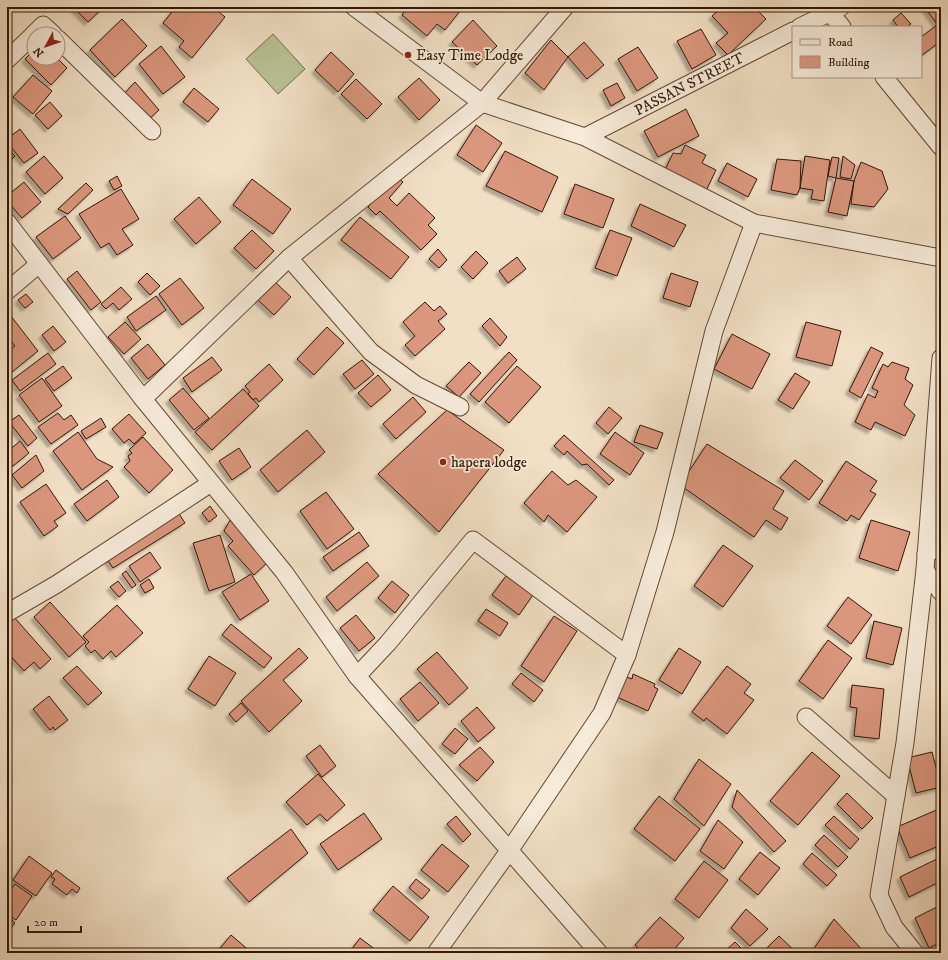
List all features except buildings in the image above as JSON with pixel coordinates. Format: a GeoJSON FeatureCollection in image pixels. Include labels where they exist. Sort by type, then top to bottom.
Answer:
{"type":"FeatureCollection","features":[{"type":"Feature","properties":{"kind":"street"},"geometry":{"type":"LineString","coordinates":[[354,7],[482,103],[585,136],[754,222],[941,258]]}},
{"type":"Feature","properties":{"kind":"street"},"geometry":{"type":"LineString","coordinates":[[143,399],[289,258],[482,103],[565,7]]}},
{"type":"Feature","properties":{"kind":"street"},"geometry":{"type":"LineString","coordinates":[[802,26],[832,9],[841,26]]}},
{"type":"Feature","properties":{"kind":"street","name":"PASSAN STREET"},"geometry":{"type":"LineString","coordinates":[[585,136],[792,32]]}},
{"type":"Feature","properties":{"kind":"street"},"geometry":{"type":"LineString","coordinates":[[7,60],[26,42]]}},
{"type":"Feature","properties":{"kind":"street"},"geometry":{"type":"LineString","coordinates":[[66,47],[152,131]]}},
{"type":"Feature","properties":{"kind":"street"},"geometry":{"type":"LineString","coordinates":[[885,78],[941,147]]}},
{"type":"Feature","properties":{"kind":"street"},"geometry":{"type":"LineString","coordinates":[[7,222],[143,399],[284,572],[357,676],[599,953]]}},
{"type":"Feature","properties":{"kind":"street"},"geometry":{"type":"LineString","coordinates":[[436,953],[509,851],[602,712],[627,655],[665,532],[714,331],[754,222]]}},
{"type":"Feature","properties":{"kind":"street"},"geometry":{"type":"LineString","coordinates":[[289,258],[371,352],[416,385],[460,407]]}},
{"type":"Feature","properties":{"kind":"street"},"geometry":{"type":"LineString","coordinates":[[7,291],[39,264]]}},
{"type":"Feature","properties":{"kind":"street"},"geometry":{"type":"LineString","coordinates":[[915,953],[894,927],[879,895],[906,743],[925,562],[941,358]]}},
{"type":"Feature","properties":{"kind":"street"},"geometry":{"type":"LineString","coordinates":[[7,613],[57,584],[211,483]]}},
{"type":"Feature","properties":{"kind":"street"},"geometry":{"type":"LineString","coordinates":[[357,676],[388,643],[473,540],[627,655]]}},
{"type":"Feature","properties":{"kind":"street"},"geometry":{"type":"LineString","coordinates":[[925,562],[941,546]]}},
{"type":"Feature","properties":{"kind":"street"},"geometry":{"type":"LineString","coordinates":[[925,562],[941,592]]}},
{"type":"Feature","properties":{"kind":"street"},"geometry":{"type":"LineString","coordinates":[[806,717],[896,796]]}},
{"type":"Feature","properties":{"kind":"green space"},"geometry":{"type":"Polygon","coordinates":[[[273,34],[305,69],[278,94],[246,59],[273,34]]]}},
{"type":"Feature","properties":{"kind":"place","name":"Easy Time Lodge"},"geometry":{"type":"Point","coordinates":[408,55]}},
{"type":"Feature","properties":{"kind":"place","name":"hapera lodge"},"geometry":{"type":"Point","coordinates":[443,462]}}]}
